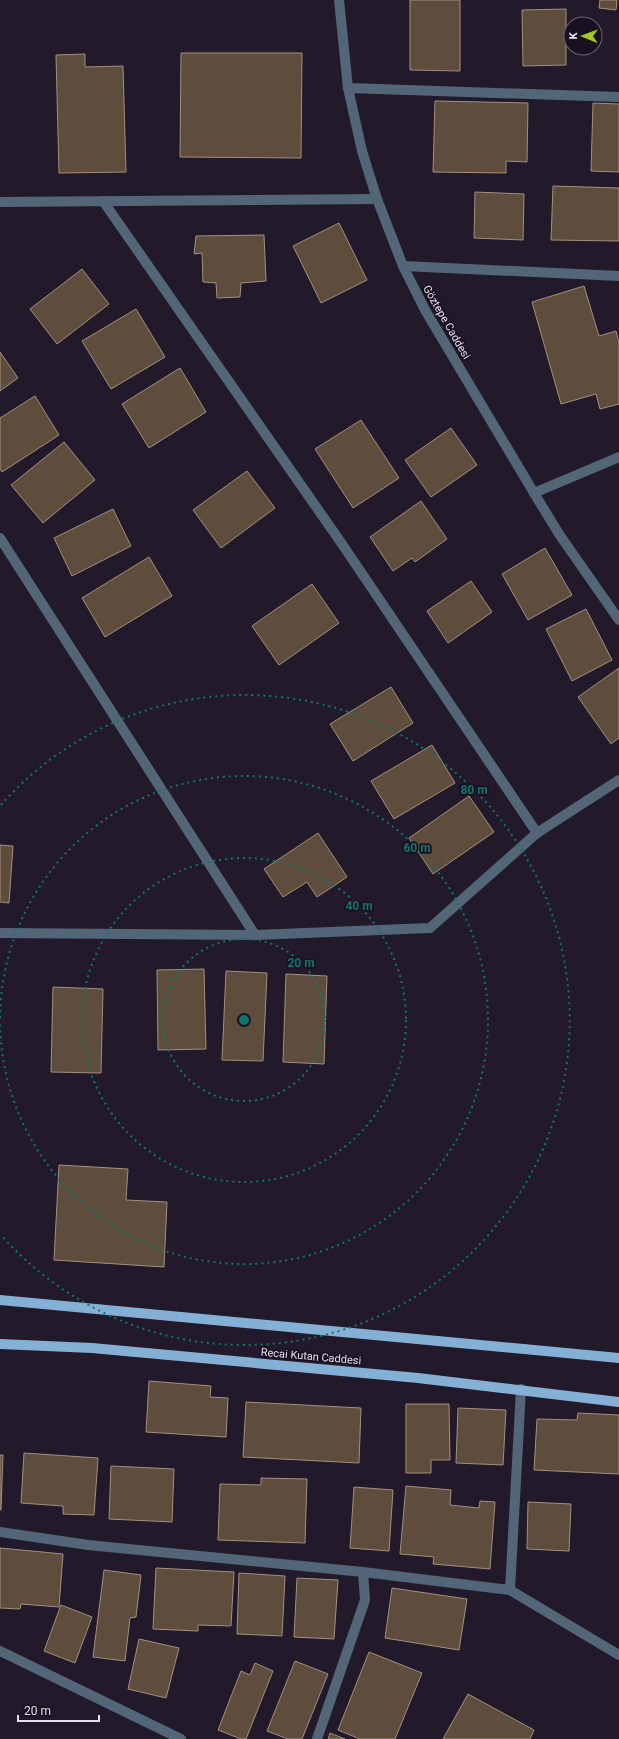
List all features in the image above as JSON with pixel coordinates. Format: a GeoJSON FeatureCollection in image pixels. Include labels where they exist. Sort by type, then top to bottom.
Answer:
{"type":"FeatureCollection","features":[{"type":"Feature","properties":{"kind":"main road"},"geometry":{"type":"LineString","coordinates":[[0,1300],[619,1358]]}},
{"type":"Feature","properties":{"kind":"main road","name":"Recai Kutan Caddesi"},"geometry":{"type":"LineString","coordinates":[[0,1344],[92,1348],[521,1389],[619,1402]]}},
{"type":"Feature","properties":{"kind":"street","name":"Göztepe Caddesi"},"geometry":{"type":"LineString","coordinates":[[339,0],[348,88],[362,151],[376,199],[403,266],[425,310],[559,534],[619,620]]}},
{"type":"Feature","properties":{"kind":"street"},"geometry":{"type":"LineString","coordinates":[[348,88],[619,97]]}},
{"type":"Feature","properties":{"kind":"street"},"geometry":{"type":"LineString","coordinates":[[0,202],[376,199]]}},
{"type":"Feature","properties":{"kind":"street"},"geometry":{"type":"LineString","coordinates":[[103,201],[342,544],[537,833]]}},
{"type":"Feature","properties":{"kind":"street"},"geometry":{"type":"LineString","coordinates":[[403,266],[619,276]]}},
{"type":"Feature","properties":{"kind":"street"},"geometry":{"type":"LineString","coordinates":[[534,493],[619,458]]}},
{"type":"Feature","properties":{"kind":"street"},"geometry":{"type":"LineString","coordinates":[[0,538],[256,935]]}},
{"type":"Feature","properties":{"kind":"street"},"geometry":{"type":"LineString","coordinates":[[0,933],[256,935],[430,928],[537,833],[619,780]]}},
{"type":"Feature","properties":{"kind":"street"},"geometry":{"type":"LineString","coordinates":[[510,1590],[521,1389]]}},
{"type":"Feature","properties":{"kind":"street"},"geometry":{"type":"LineString","coordinates":[[0,1532],[88,1545],[363,1572],[510,1590],[619,1655]]}},
{"type":"Feature","properties":{"kind":"street"},"geometry":{"type":"LineString","coordinates":[[317,1739],[365,1600],[363,1572]]}},
{"type":"Feature","properties":{"kind":"street"},"geometry":{"type":"LineString","coordinates":[[0,1652],[181,1739]]}},
{"type":"Feature","properties":{"kind":"building"},"geometry":{"type":"Polygon","coordinates":[[[410,0],[460,0],[460,71],[410,70],[410,0]]]}},
{"type":"Feature","properties":{"kind":"building"},"geometry":{"type":"Polygon","coordinates":[[[600,0],[617,0],[616,10],[599,8],[600,0]]]}},
{"type":"Feature","properties":{"kind":"building"},"geometry":{"type":"Polygon","coordinates":[[[566,9],[566,16],[563,16],[563,56],[566,56],[566,65],[523,66],[522,10],[566,9]]]}},
{"type":"Feature","properties":{"kind":"building"},"geometry":{"type":"Polygon","coordinates":[[[181,53],[302,53],[301,158],[180,157],[181,53]]]}},
{"type":"Feature","properties":{"kind":"building"},"geometry":{"type":"Polygon","coordinates":[[[85,54],[85,67],[123,66],[126,172],[59,173],[56,55],[85,54]]]}},
{"type":"Feature","properties":{"kind":"building"},"geometry":{"type":"Polygon","coordinates":[[[435,101],[528,103],[527,162],[506,161],[506,173],[433,172],[435,101]]]}},
{"type":"Feature","properties":{"kind":"building"},"geometry":{"type":"Polygon","coordinates":[[[593,103],[619,104],[619,172],[591,171],[593,103]]]}},
{"type":"Feature","properties":{"kind":"building"},"geometry":{"type":"Polygon","coordinates":[[[553,186],[619,188],[619,241],[551,240],[553,186]]]}},
{"type":"Feature","properties":{"kind":"building"},"geometry":{"type":"Polygon","coordinates":[[[475,192],[524,194],[523,240],[474,238],[475,192]]]}},
{"type":"Feature","properties":{"kind":"building"},"geometry":{"type":"Polygon","coordinates":[[[339,223],[367,280],[321,303],[293,246],[339,223]]]}},
{"type":"Feature","properties":{"kind":"building"},"geometry":{"type":"Polygon","coordinates":[[[264,235],[266,281],[241,283],[240,297],[217,298],[216,283],[203,282],[202,253],[194,254],[196,236],[264,235]]]}},
{"type":"Feature","properties":{"kind":"building"},"geometry":{"type":"Polygon","coordinates":[[[82,269],[109,304],[57,344],[30,309],[82,269]]]}},
{"type":"Feature","properties":{"kind":"building"},"geometry":{"type":"Polygon","coordinates":[[[584,286],[599,336],[616,331],[619,343],[619,404],[600,409],[596,394],[561,404],[532,302],[584,286]]]}},
{"type":"Feature","properties":{"kind":"building"},"geometry":{"type":"Polygon","coordinates":[[[136,309],[165,357],[111,389],[82,341],[136,309]]]}},
{"type":"Feature","properties":{"kind":"building"},"geometry":{"type":"Polygon","coordinates":[[[0,352],[18,378],[0,391],[0,352]]]}},
{"type":"Feature","properties":{"kind":"building"},"geometry":{"type":"Polygon","coordinates":[[[180,368],[206,412],[149,448],[122,404],[180,368]]]}},
{"type":"Feature","properties":{"kind":"building"},"geometry":{"type":"Polygon","coordinates":[[[35,396],[59,435],[2,472],[0,469],[0,418],[35,396]]]}},
{"type":"Feature","properties":{"kind":"building"},"geometry":{"type":"Polygon","coordinates":[[[361,420],[399,478],[353,508],[315,449],[361,420]]]}},
{"type":"Feature","properties":{"kind":"building"},"geometry":{"type":"Polygon","coordinates":[[[451,428],[477,465],[431,497],[405,460],[451,428]]]}},
{"type":"Feature","properties":{"kind":"building"},"geometry":{"type":"Polygon","coordinates":[[[64,442],[95,480],[43,523],[11,485],[64,442]]]}},
{"type":"Feature","properties":{"kind":"building"},"geometry":{"type":"Polygon","coordinates":[[[247,471],[275,508],[221,548],[193,510],[247,471]]]}},
{"type":"Feature","properties":{"kind":"building"},"geometry":{"type":"Polygon","coordinates":[[[421,501],[447,539],[415,562],[412,558],[393,571],[370,537],[421,501]]]}},
{"type":"Feature","properties":{"kind":"building"},"geometry":{"type":"Polygon","coordinates":[[[113,509],[131,546],[72,576],[54,538],[113,509]]]}},
{"type":"Feature","properties":{"kind":"building"},"geometry":{"type":"Polygon","coordinates":[[[545,548],[572,595],[528,620],[502,574],[545,548]]]}},
{"type":"Feature","properties":{"kind":"building"},"geometry":{"type":"Polygon","coordinates":[[[149,557],[172,596],[105,637],[82,598],[149,557]]]}},
{"type":"Feature","properties":{"kind":"building"},"geometry":{"type":"Polygon","coordinates":[[[471,581],[492,612],[448,643],[427,611],[471,581]]]}},
{"type":"Feature","properties":{"kind":"building"},"geometry":{"type":"Polygon","coordinates":[[[312,584],[339,623],[279,665],[252,626],[312,584]]]}},
{"type":"Feature","properties":{"kind":"building"},"geometry":{"type":"Polygon","coordinates":[[[586,609],[612,660],[572,681],[546,629],[586,609]]]}},
{"type":"Feature","properties":{"kind":"building"},"geometry":{"type":"Polygon","coordinates":[[[619,668],[619,738],[611,744],[578,697],[619,668]]]}},
{"type":"Feature","properties":{"kind":"building"},"geometry":{"type":"Polygon","coordinates":[[[391,687],[413,723],[353,761],[330,724],[391,687]]]}},
{"type":"Feature","properties":{"kind":"building"},"geometry":{"type":"Polygon","coordinates":[[[432,745],[455,783],[394,819],[371,781],[432,745]]]}},
{"type":"Feature","properties":{"kind":"building"},"geometry":{"type":"Polygon","coordinates":[[[469,796],[494,832],[433,874],[409,838],[469,796]]]}},
{"type":"Feature","properties":{"kind":"building"},"geometry":{"type":"Polygon","coordinates":[[[318,833],[347,877],[317,897],[307,882],[283,897],[264,869],[318,833]]]}},
{"type":"Feature","properties":{"kind":"building"},"geometry":{"type":"Polygon","coordinates":[[[0,845],[13,846],[9,903],[0,902],[0,845]]]}},
{"type":"Feature","properties":{"kind":"building"},"geometry":{"type":"Polygon","coordinates":[[[204,969],[206,1049],[158,1050],[157,970],[204,969]]]}},
{"type":"Feature","properties":{"kind":"building"},"geometry":{"type":"Polygon","coordinates":[[[226,971],[267,973],[263,1061],[222,1060],[226,971]]]}},
{"type":"Feature","properties":{"kind":"building"},"geometry":{"type":"Polygon","coordinates":[[[286,974],[327,976],[324,1064],[283,1062],[286,974]]]}},
{"type":"Feature","properties":{"kind":"building"},"geometry":{"type":"Polygon","coordinates":[[[53,987],[103,989],[101,1073],[51,1072],[53,987]]]}},
{"type":"Feature","properties":{"kind":"building"},"geometry":{"type":"Polygon","coordinates":[[[59,1165],[128,1169],[126,1200],[167,1202],[164,1267],[54,1260],[59,1165]]]}},
{"type":"Feature","properties":{"kind":"building"},"geometry":{"type":"Polygon","coordinates":[[[149,1381],[211,1386],[210,1397],[228,1398],[226,1437],[146,1432],[149,1381]]]}},
{"type":"Feature","properties":{"kind":"building"},"geometry":{"type":"Polygon","coordinates":[[[246,1402],[361,1408],[359,1463],[243,1457],[246,1402]]]}},
{"type":"Feature","properties":{"kind":"building"},"geometry":{"type":"Polygon","coordinates":[[[406,1404],[449,1404],[450,1460],[431,1460],[431,1473],[406,1473],[406,1404]]]}},
{"type":"Feature","properties":{"kind":"building"},"geometry":{"type":"Polygon","coordinates":[[[458,1408],[506,1410],[503,1465],[456,1463],[458,1408]]]}},
{"type":"Feature","properties":{"kind":"building"},"geometry":{"type":"Polygon","coordinates":[[[578,1413],[619,1415],[619,1474],[534,1470],[537,1419],[577,1420],[578,1413]]]}},
{"type":"Feature","properties":{"kind":"building"},"geometry":{"type":"Polygon","coordinates":[[[24,1453],[98,1458],[94,1515],[63,1514],[63,1506],[21,1503],[24,1453]]]}},
{"type":"Feature","properties":{"kind":"building"},"geometry":{"type":"Polygon","coordinates":[[[0,1455],[3,1455],[1,1510],[0,1510],[0,1455]]]}},
{"type":"Feature","properties":{"kind":"building"},"geometry":{"type":"Polygon","coordinates":[[[111,1466],[174,1469],[172,1522],[109,1519],[111,1466]]]}},
{"type":"Feature","properties":{"kind":"building"},"geometry":{"type":"Polygon","coordinates":[[[261,1478],[307,1479],[305,1543],[218,1540],[220,1484],[261,1485],[261,1478]]]}},
{"type":"Feature","properties":{"kind":"building"},"geometry":{"type":"Polygon","coordinates":[[[406,1486],[451,1490],[450,1505],[479,1508],[480,1501],[495,1502],[490,1569],[433,1564],[434,1557],[400,1554],[406,1486]]]}},
{"type":"Feature","properties":{"kind":"building"},"geometry":{"type":"Polygon","coordinates":[[[354,1487],[393,1490],[389,1551],[350,1548],[354,1487]]]}},
{"type":"Feature","properties":{"kind":"building"},"geometry":{"type":"Polygon","coordinates":[[[528,1502],[571,1504],[569,1551],[527,1549],[528,1502]]]}},
{"type":"Feature","properties":{"kind":"building"},"geometry":{"type":"Polygon","coordinates":[[[0,1548],[63,1554],[59,1607],[21,1604],[20,1609],[0,1608],[0,1548]]]}},
{"type":"Feature","properties":{"kind":"building"},"geometry":{"type":"Polygon","coordinates":[[[156,1568],[234,1572],[231,1626],[198,1625],[198,1631],[153,1629],[156,1568]]]}},
{"type":"Feature","properties":{"kind":"building"},"geometry":{"type":"Polygon","coordinates":[[[104,1570],[141,1575],[136,1617],[130,1618],[125,1661],[93,1657],[104,1570]]]}},
{"type":"Feature","properties":{"kind":"building"},"geometry":{"type":"Polygon","coordinates":[[[239,1573],[285,1576],[282,1636],[237,1634],[239,1573]]]}},
{"type":"Feature","properties":{"kind":"building"},"geometry":{"type":"Polygon","coordinates":[[[297,1578],[338,1580],[334,1639],[294,1637],[297,1578]]]}},
{"type":"Feature","properties":{"kind":"building"},"geometry":{"type":"Polygon","coordinates":[[[392,1588],[467,1599],[459,1650],[385,1638],[392,1588]]]}},
{"type":"Feature","properties":{"kind":"building"},"geometry":{"type":"Polygon","coordinates":[[[61,1605],[92,1617],[75,1663],[44,1651],[61,1605]]]}},
{"type":"Feature","properties":{"kind":"building"},"geometry":{"type":"Polygon","coordinates":[[[139,1639],[179,1648],[166,1698],[128,1689],[139,1639]]]}},
{"type":"Feature","properties":{"kind":"building"},"geometry":{"type":"Polygon","coordinates":[[[369,1652],[422,1673],[395,1739],[360,1739],[338,1730],[369,1652]]]}},
{"type":"Feature","properties":{"kind":"building"},"geometry":{"type":"Polygon","coordinates":[[[295,1661],[328,1674],[302,1739],[288,1739],[267,1731],[295,1661]]]}},
{"type":"Feature","properties":{"kind":"building"},"geometry":{"type":"Polygon","coordinates":[[[255,1663],[273,1671],[246,1739],[241,1739],[218,1730],[241,1671],[250,1675],[255,1663]]]}},
{"type":"Feature","properties":{"kind":"building"},"geometry":{"type":"Polygon","coordinates":[[[468,1694],[534,1730],[530,1739],[443,1739],[468,1694]]]}},
{"type":"Feature","properties":{"kind":"building"},"geometry":{"type":"Polygon","coordinates":[[[330,1733],[345,1739],[328,1739],[330,1733]]]}}]}
